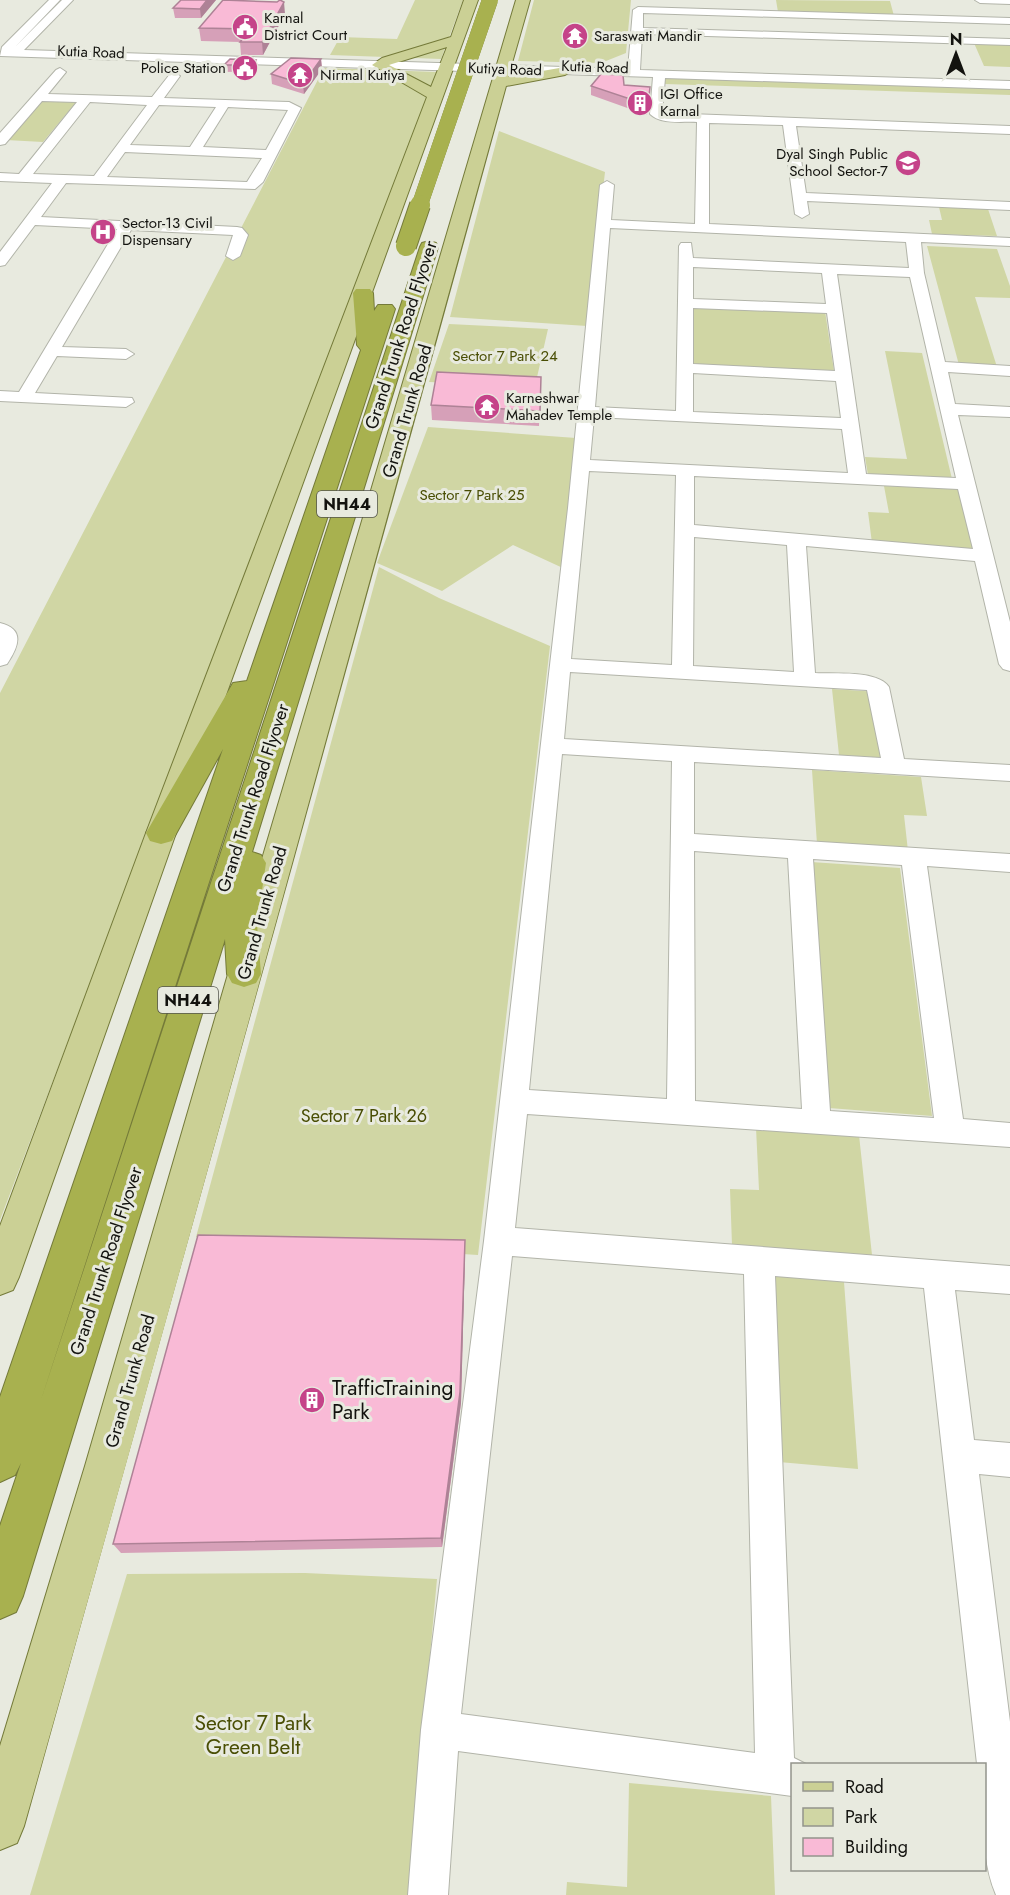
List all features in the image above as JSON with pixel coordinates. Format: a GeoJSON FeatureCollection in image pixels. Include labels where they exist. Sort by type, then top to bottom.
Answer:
{"type":"FeatureCollection","features":[{"type":"Feature","properties":{"kind":"highway","name":"Grand Trunk Road Flyover"},"geometry":{"type":"LineString","coordinates":[[0,1596],[264,760],[422,243],[490,0]]}},
{"type":"Feature","properties":{"kind":"highway"},"geometry":{"type":"LineString","coordinates":[[497,77],[505,0]]}},
{"type":"Feature","properties":{"kind":"highway","name":"Grand Trunk Road Flyover"},"geometry":{"type":"LineString","coordinates":[[399,267],[422,243]]}},
{"type":"Feature","properties":{"kind":"highway","name":"Grand Trunk Road Flyover"},"geometry":{"type":"LineString","coordinates":[[368,362],[392,288]]}},
{"type":"Feature","properties":{"kind":"highway"},"geometry":{"type":"LineString","coordinates":[[363,293],[368,362]]}},
{"type":"Feature","properties":{"kind":"highway","name":"NH44"},"geometry":{"type":"LineString","coordinates":[[270,653],[368,362]]}},
{"type":"Feature","properties":{"kind":"highway","name":"Grand Trunk Road Flyover"},"geometry":{"type":"LineString","coordinates":[[0,1460],[270,653]]}},
{"type":"Feature","properties":{"kind":"highway"},"geometry":{"type":"LineString","coordinates":[[161,833],[252,675],[270,653]]}},
{"type":"Feature","properties":{"kind":"highway"},"geometry":{"type":"LineString","coordinates":[[244,974],[241,924],[243,901],[257,824],[264,760]]}},
{"type":"Feature","properties":{"kind":"main road"},"geometry":{"type":"LineString","coordinates":[[0,1277],[161,833],[471,0]]}},
{"type":"Feature","properties":{"kind":"main road","name":"Grand Trunk Road"},"geometry":{"type":"LineString","coordinates":[[0,1826],[110,1454],[497,77],[523,0]]}},
{"type":"Feature","properties":{"kind":"main road"},"geometry":{"type":"LineString","coordinates":[[383,63],[451,56]]}},
{"type":"Feature","properties":{"kind":"main road"},"geometry":{"type":"LineString","coordinates":[[383,63],[436,96]]}},
{"type":"Feature","properties":{"kind":"main road"},"geometry":{"type":"LineString","coordinates":[[497,77],[559,69]]}},
{"type":"Feature","properties":{"kind":"street"},"geometry":{"type":"LineString","coordinates":[[8,47],[55,0]]}},
{"type":"Feature","properties":{"kind":"street"},"geometry":{"type":"LineString","coordinates":[[8,47],[52,16],[68,0]]}},
{"type":"Feature","properties":{"kind":"street"},"geometry":{"type":"LineString","coordinates":[[722,0],[723,13]]}},
{"type":"Feature","properties":{"kind":"street"},"geometry":{"type":"LineString","coordinates":[[771,0],[774,14]]}},
{"type":"Feature","properties":{"kind":"street"},"geometry":{"type":"LineString","coordinates":[[980,0],[1010,1]]}},
{"type":"Feature","properties":{"kind":"street"},"geometry":{"type":"LineString","coordinates":[[597,68],[632,60],[640,5],[723,13],[834,16],[900,14],[1010,21]]}},
{"type":"Feature","properties":{"kind":"street"},"geometry":{"type":"LineString","coordinates":[[40,15],[52,16]]}},
{"type":"Feature","properties":{"kind":"street"},"geometry":{"type":"LineString","coordinates":[[834,16],[838,42]]}},
{"type":"Feature","properties":{"kind":"street"},"geometry":{"type":"LineString","coordinates":[[637,31],[838,42],[1010,42]]}},
{"type":"Feature","properties":{"kind":"street","name":"Kutiya Road"},"geometry":{"type":"LineString","coordinates":[[8,47],[413,64],[451,56],[497,77]]}},
{"type":"Feature","properties":{"kind":"street","name":"Kutiya Road"},"geometry":{"type":"LineString","coordinates":[[559,69],[632,60],[658,80],[1010,85]]}},
{"type":"Feature","properties":{"kind":"street","name":"Kutia Road"},"geometry":{"type":"LineString","coordinates":[[559,69],[597,68],[632,60],[1010,80]]}},
{"type":"Feature","properties":{"kind":"street"},"geometry":{"type":"LineString","coordinates":[[0,143],[38,97],[66,72],[40,71]]}},
{"type":"Feature","properties":{"kind":"street"},"geometry":{"type":"LineString","coordinates":[[97,181],[174,76],[162,76]]}},
{"type":"Feature","properties":{"kind":"street"},"geometry":{"type":"LineString","coordinates":[[1010,98],[658,80],[657,116],[1010,130]]}},
{"type":"Feature","properties":{"kind":"street"},"geometry":{"type":"LineString","coordinates":[[0,177],[250,186],[256,182],[294,107],[38,97]]}},
{"type":"Feature","properties":{"kind":"street"},"geometry":{"type":"LineString","coordinates":[[23,178],[86,99]]}},
{"type":"Feature","properties":{"kind":"street"},"geometry":{"type":"LineString","coordinates":[[194,151],[224,104]]}},
{"type":"Feature","properties":{"kind":"street"},"geometry":{"type":"LineString","coordinates":[[684,417],[686,262],[694,228],[703,119]]}},
{"type":"Feature","properties":{"kind":"street"},"geometry":{"type":"LineString","coordinates":[[789,122],[801,197],[803,233]]}},
{"type":"Feature","properties":{"kind":"street"},"geometry":{"type":"LineString","coordinates":[[0,143],[48,146]]}},
{"type":"Feature","properties":{"kind":"street"},"geometry":{"type":"LineString","coordinates":[[121,148],[271,154]]}},
{"type":"Feature","properties":{"kind":"street"},"geometry":{"type":"LineString","coordinates":[[0,262],[62,179]]}},
{"type":"Feature","properties":{"kind":"street"},"geometry":{"type":"LineString","coordinates":[[428,1895],[440,1730],[500,1241],[581,465],[607,185]]}},
{"type":"Feature","properties":{"kind":"street"},"geometry":{"type":"LineString","coordinates":[[801,197],[1010,206]]}},
{"type":"Feature","properties":{"kind":"street"},"geometry":{"type":"LineString","coordinates":[[31,221],[237,231],[240,235],[233,256]]}},
{"type":"Feature","properties":{"kind":"street"},"geometry":{"type":"LineString","coordinates":[[604,224],[1007,242],[1010,261]]}},
{"type":"Feature","properties":{"kind":"street"},"geometry":{"type":"LineString","coordinates":[[24,397],[127,225]]}},
{"type":"Feature","properties":{"kind":"street"},"geometry":{"type":"LineString","coordinates":[[913,238],[917,273],[982,556],[1002,598],[1010,664]]}},
{"type":"Feature","properties":{"kind":"street"},"geometry":{"type":"LineString","coordinates":[[686,262],[917,273]]}},
{"type":"Feature","properties":{"kind":"street"},"geometry":{"type":"LineString","coordinates":[[829,268],[858,480]]}},
{"type":"Feature","properties":{"kind":"street"},"geometry":{"type":"LineString","coordinates":[[686,303],[834,309]]}},
{"type":"Feature","properties":{"kind":"street"},"geometry":{"type":"LineString","coordinates":[[52,351],[126,354]]}},
{"type":"Feature","properties":{"kind":"street"},"geometry":{"type":"LineString","coordinates":[[938,367],[1010,371]]}},
{"type":"Feature","properties":{"kind":"street"},"geometry":{"type":"LineString","coordinates":[[684,368],[844,376]]}},
{"type":"Feature","properties":{"kind":"street"},"geometry":{"type":"LineString","coordinates":[[0,396],[126,402]]}},
{"type":"Feature","properties":{"kind":"street"},"geometry":{"type":"LineString","coordinates":[[950,409],[1010,412]]}},
{"type":"Feature","properties":{"kind":"street"},"geometry":{"type":"LineString","coordinates":[[586,412],[850,424]]}},
{"type":"Feature","properties":{"kind":"street"},"geometry":{"type":"LineString","coordinates":[[581,465],[967,484]]}},
{"type":"Feature","properties":{"kind":"street"},"geometry":{"type":"LineString","coordinates":[[682,672],[685,470]]}},
{"type":"Feature","properties":{"kind":"street"},"geometry":{"type":"LineString","coordinates":[[684,530],[982,556]]}},
{"type":"Feature","properties":{"kind":"street"},"geometry":{"type":"LineString","coordinates":[[796,540],[805,679]]}},
{"type":"Feature","properties":{"kind":"street"},"geometry":{"type":"LineString","coordinates":[[0,629],[8,633],[8,642],[0,659]]}},
{"type":"Feature","properties":{"kind":"street"},"geometry":{"type":"LineString","coordinates":[[560,665],[876,685],[894,767]]}},
{"type":"Feature","properties":{"kind":"street"},"geometry":{"type":"LineString","coordinates":[[552,746],[1010,772]]}},
{"type":"Feature","properties":{"kind":"street"},"geometry":{"type":"LineString","coordinates":[[681,1112],[683,754]]}},
{"type":"Feature","properties":{"kind":"street"},"geometry":{"type":"LineString","coordinates":[[682,842],[1010,863]]}},
{"type":"Feature","properties":{"kind":"street"},"geometry":{"type":"LineString","coordinates":[[800,849],[817,1122]]}},
{"type":"Feature","properties":{"kind":"street"},"geometry":{"type":"LineString","coordinates":[[913,856],[950,1131]]}},
{"type":"Feature","properties":{"kind":"street"},"geometry":{"type":"LineString","coordinates":[[514,1101],[1010,1135]]}},
{"type":"Feature","properties":{"kind":"street"},"geometry":{"type":"LineString","coordinates":[[500,1241],[1010,1280]]}},
{"type":"Feature","properties":{"kind":"street"},"geometry":{"type":"LineString","coordinates":[[440,1730],[784,1776],[759,1261]]}},
{"type":"Feature","properties":{"kind":"street"},"geometry":{"type":"LineString","coordinates":[[938,1275],[960,1455],[992,1799],[1010,1881]]}},
{"type":"Feature","properties":{"kind":"street"},"geometry":{"type":"LineString","coordinates":[[960,1455],[1010,1460]]}},
{"type":"Feature","properties":{"kind":"green space"},"geometry":{"type":"Polygon","coordinates":[[[415,0],[463,0],[441,59],[330,55],[340,37],[397,39],[415,0]]]}},
{"type":"Feature","properties":{"kind":"green space"},"geometry":{"type":"Polygon","coordinates":[[[534,0],[631,0],[626,53],[601,63],[518,61],[534,0]]]}},
{"type":"Feature","properties":{"kind":"green space"},"geometry":{"type":"Polygon","coordinates":[[[776,0],[890,1],[894,16],[778,12],[776,0]]]}},
{"type":"Feature","properties":{"kind":"green space"},"geometry":{"type":"Polygon","coordinates":[[[974,43],[1010,44],[1010,67],[984,66],[974,43]]]}},
{"type":"Feature","properties":{"kind":"green space"},"geometry":{"type":"Polygon","coordinates":[[[324,68],[437,72],[0,1220],[0,693],[324,68]]]}},
{"type":"Feature","properties":{"kind":"green space"},"geometry":{"type":"Polygon","coordinates":[[[665,77],[1010,88],[1010,95],[665,84],[665,77]]]}},
{"type":"Feature","properties":{"kind":"green space"},"geometry":{"type":"Polygon","coordinates":[[[42,99],[77,101],[43,142],[6,140],[42,99]]]}},
{"type":"Feature","properties":{"kind":"green space"},"geometry":{"type":"Polygon","coordinates":[[[499,131],[605,172],[587,326],[450,317],[499,131]]]}},
{"type":"Feature","properties":{"kind":"green space"},"geometry":{"type":"Polygon","coordinates":[[[939,207],[988,209],[997,236],[932,234],[929,220],[942,220],[939,207]]]}},
{"type":"Feature","properties":{"kind":"green space"},"geometry":{"type":"Polygon","coordinates":[[[927,246],[997,249],[1010,286],[1010,298],[975,297],[997,367],[959,365],[927,246]]]}},
{"type":"Feature","properties":{"kind":"green space"},"geometry":{"type":"Polygon","coordinates":[[[693,306],[825,311],[834,371],[693,365],[693,306]]]}},
{"type":"Feature","properties":{"kind":"green space","name":"Sector 7 Park 24"},"geometry":{"type":"Polygon","coordinates":[[[449,324],[548,329],[535,386],[429,382],[449,324]]]}},
{"type":"Feature","properties":{"kind":"green space"},"geometry":{"type":"Polygon","coordinates":[[[885,351],[922,353],[952,479],[868,475],[865,457],[907,459],[885,351]]]}},
{"type":"Feature","properties":{"kind":"green space","name":"Sector 7 Park 25"},"geometry":{"type":"Polygon","coordinates":[[[428,427],[576,438],[565,569],[513,545],[442,591],[377,563],[428,427]]]}},
{"type":"Feature","properties":{"kind":"green space"},"geometry":{"type":"Polygon","coordinates":[[[884,486],[961,489],[975,552],[872,543],[868,512],[889,513],[884,486]]]}},
{"type":"Feature","properties":{"kind":"green space","name":"Sector 7 Park 26"},"geometry":{"type":"Polygon","coordinates":[[[379,567],[439,598],[550,646],[478,1255],[196,1237],[379,567]]]}},
{"type":"Feature","properties":{"kind":"green space"},"geometry":{"type":"Polygon","coordinates":[[[832,689],[879,692],[889,758],[839,755],[832,689]]]}},
{"type":"Feature","properties":{"kind":"green space"},"geometry":{"type":"Polygon","coordinates":[[[812,770],[921,777],[927,816],[904,815],[908,851],[817,844],[812,770]]]}},
{"type":"Feature","properties":{"kind":"green space"},"geometry":{"type":"Polygon","coordinates":[[[811,862],[900,868],[932,1116],[829,1108],[811,862]]]}},
{"type":"Feature","properties":{"kind":"green space"},"geometry":{"type":"Polygon","coordinates":[[[756,1128],[859,1135],[872,1255],[732,1245],[730,1189],[759,1190],[756,1128]]]}},
{"type":"Feature","properties":{"kind":"green space"},"geometry":{"type":"Polygon","coordinates":[[[772,1276],[844,1282],[858,1469],[779,1462],[772,1276]]]}},
{"type":"Feature","properties":{"kind":"green space","name":"Sector 7 Park Green Belt"},"geometry":{"type":"Polygon","coordinates":[[[305,1573],[437,1579],[408,1895],[30,1895],[127,1574],[305,1573]]]}},
{"type":"Feature","properties":{"kind":"green space"},"geometry":{"type":"Polygon","coordinates":[[[629,1783],[771,1796],[775,1895],[566,1895],[567,1882],[627,1887],[629,1783]]]}},
{"type":"Feature","properties":{"kind":"building"},"geometry":{"type":"Polygon","coordinates":[[[181,0],[207,0],[200,9],[173,8],[181,0]]]}},
{"type":"Feature","properties":{"kind":"building"},"geometry":{"type":"Polygon","coordinates":[[[223,0],[277,2],[280,0],[284,2],[262,42],[240,42],[251,29],[199,28],[223,0]]]}},
{"type":"Feature","properties":{"kind":"building"},"geometry":{"type":"Polygon","coordinates":[[[291,58],[321,59],[303,84],[271,74],[291,58]]]}},
{"type":"Feature","properties":{"kind":"building"},"geometry":{"type":"Polygon","coordinates":[[[230,59],[256,60],[253,65],[224,65],[230,59]]]}},
{"type":"Feature","properties":{"kind":"building"},"geometry":{"type":"Polygon","coordinates":[[[601,74],[623,75],[624,85],[650,87],[648,105],[591,86],[601,74]]]}},
{"type":"Feature","properties":{"kind":"building"},"geometry":{"type":"Polygon","coordinates":[[[437,372],[541,377],[540,411],[431,405],[437,372]]]}},
{"type":"Feature","properties":{"kind":"building","name":"TrafficTraining Park"},"geometry":{"type":"Polygon","coordinates":[[[198,1235],[465,1240],[460,1392],[441,1538],[113,1544],[198,1235]]]}},
{"type":"Feature","properties":{"kind":"place","name":"Karnal District Court"},"geometry":{"type":"Point","coordinates":[245,27]}},
{"type":"Feature","properties":{"kind":"place","name":"Saraswati Mandir"},"geometry":{"type":"Point","coordinates":[575,36]}},
{"type":"Feature","properties":{"kind":"place","name":"Police Station"},"geometry":{"type":"Point","coordinates":[245,68]}},
{"type":"Feature","properties":{"kind":"place","name":"Nirmal Kutiya"},"geometry":{"type":"Point","coordinates":[300,75]}},
{"type":"Feature","properties":{"kind":"place","name":"IGI Office Karnal"},"geometry":{"type":"Point","coordinates":[640,103]}},
{"type":"Feature","properties":{"kind":"place","name":"Dyal Singh Public School Sector-7"},"geometry":{"type":"Point","coordinates":[908,163]}},
{"type":"Feature","properties":{"kind":"place","name":"Sector-13 Civil Dispensary"},"geometry":{"type":"Point","coordinates":[103,232]}},
{"type":"Feature","properties":{"kind":"place","name":"Karneshwar Mahadev Temple"},"geometry":{"type":"Point","coordinates":[487,407]}},
{"type":"Feature","properties":{"kind":"place","name":"TrafficTraining Park"},"geometry":{"type":"Point","coordinates":[312,1400]}}]}
